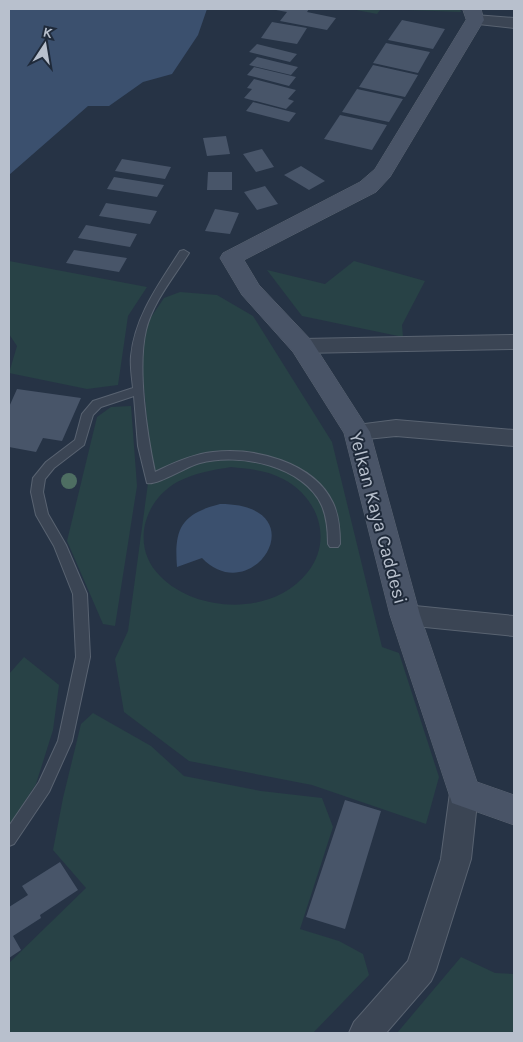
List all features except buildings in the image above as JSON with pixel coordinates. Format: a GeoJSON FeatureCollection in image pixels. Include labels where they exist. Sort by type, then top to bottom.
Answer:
{"type":"FeatureCollection","features":[{"type":"Feature","properties":{"kind":"street"},"geometry":{"type":"LineString","coordinates":[[474,14],[514,23]]}},
{"type":"Feature","properties":{"kind":"street","name":"Yelkan Kaya Caddesi"},"geometry":{"type":"LineString","coordinates":[[464,793],[405,615],[357,432],[302,346],[250,290],[231,258],[368,187],[383,173],[474,14]]}},
{"type":"Feature","properties":{"kind":"street"},"geometry":{"type":"LineString","coordinates":[[302,346],[514,342]]}},
{"type":"Feature","properties":{"kind":"street"},"geometry":{"type":"LineString","coordinates":[[357,432],[396,428],[514,438]]}},
{"type":"Feature","properties":{"kind":"street"},"geometry":{"type":"LineString","coordinates":[[405,615],[514,626]]}},
{"type":"Feature","properties":{"kind":"street"},"geometry":{"type":"LineString","coordinates":[[365,1033],[420,970],[456,859],[464,793],[514,810]]}},
{"type":"Feature","properties":{"kind":"lane"},"geometry":{"type":"LineString","coordinates":[[184,253],[157,294],[141,329],[136,358],[144,446],[152,480],[189,461],[213,456],[242,455],[288,468],[312,484],[326,502],[334,524],[334,544]]}},
{"type":"Feature","properties":{"kind":"lane"},"geometry":{"type":"LineString","coordinates":[[9,839],[44,787],[65,742],[83,657],[80,594],[60,545],[42,515],[37,492],[39,478],[50,465],[80,442],[88,414],[97,404],[139,390]]}},
{"type":"Feature","properties":{"kind":"green space"},"geometry":{"type":"Polygon","coordinates":[[[351,9],[381,9],[377,14],[351,9]]]}},
{"type":"Feature","properties":{"kind":"green space"},"geometry":{"type":"Polygon","coordinates":[[[381,9],[460,9],[461,12],[381,9]]]}},
{"type":"Feature","properties":{"kind":"green space"},"geometry":{"type":"Polygon","coordinates":[[[9,261],[147,287],[128,316],[118,385],[87,389],[9,373],[17,346],[9,334],[9,261]]]}},
{"type":"Feature","properties":{"kind":"green space"},"geometry":{"type":"Polygon","coordinates":[[[354,261],[425,281],[402,325],[403,337],[302,316],[267,270],[325,284],[354,261]]]}},
{"type":"Feature","properties":{"kind":"green space"},"geometry":{"type":"Polygon","coordinates":[[[180,292],[217,295],[253,316],[332,442],[382,647],[399,653],[439,777],[426,824],[312,785],[189,761],[124,712],[115,659],[128,631],[151,461],[141,357],[145,326],[164,298],[180,292]],[[231,467],[190,476],[177,482],[165,491],[149,513],[145,526],[144,540],[146,553],[152,566],[161,577],[176,589],[194,598],[214,603],[235,605],[255,603],[275,597],[292,587],[307,573],[320,547],[318,520],[313,508],[305,497],[283,479],[258,470],[231,467]]]}},
{"type":"Feature","properties":{"kind":"green space"},"geometry":{"type":"Polygon","coordinates":[[[131,406],[137,486],[115,626],[103,624],[67,541],[97,417],[111,407],[131,406]]]}},
{"type":"Feature","properties":{"kind":"green space"},"geometry":{"type":"Polygon","coordinates":[[[24,657],[59,685],[53,730],[36,784],[9,826],[9,674],[24,657]]]}},
{"type":"Feature","properties":{"kind":"green space"},"geometry":{"type":"Polygon","coordinates":[[[93,713],[151,746],[184,776],[261,791],[322,798],[333,827],[300,929],[339,941],[363,954],[369,975],[313,1033],[9,1033],[9,963],[86,888],[53,850],[63,798],[81,724],[93,713]]]}},
{"type":"Feature","properties":{"kind":"green space"},"geometry":{"type":"Polygon","coordinates":[[[461,957],[495,973],[514,974],[514,1033],[397,1033],[461,957]]]}},
{"type":"Feature","properties":{"kind":"water"},"geometry":{"type":"Polygon","coordinates":[[[9,9],[207,9],[198,35],[172,74],[143,82],[109,106],[88,106],[9,175],[9,9]]]}},
{"type":"Feature","properties":{"kind":"water"},"geometry":{"type":"Polygon","coordinates":[[[220,504],[250,508],[267,520],[272,535],[268,551],[256,564],[240,572],[222,571],[202,558],[177,567],[177,543],[183,525],[188,518],[196,513],[220,504]]]}}]}
